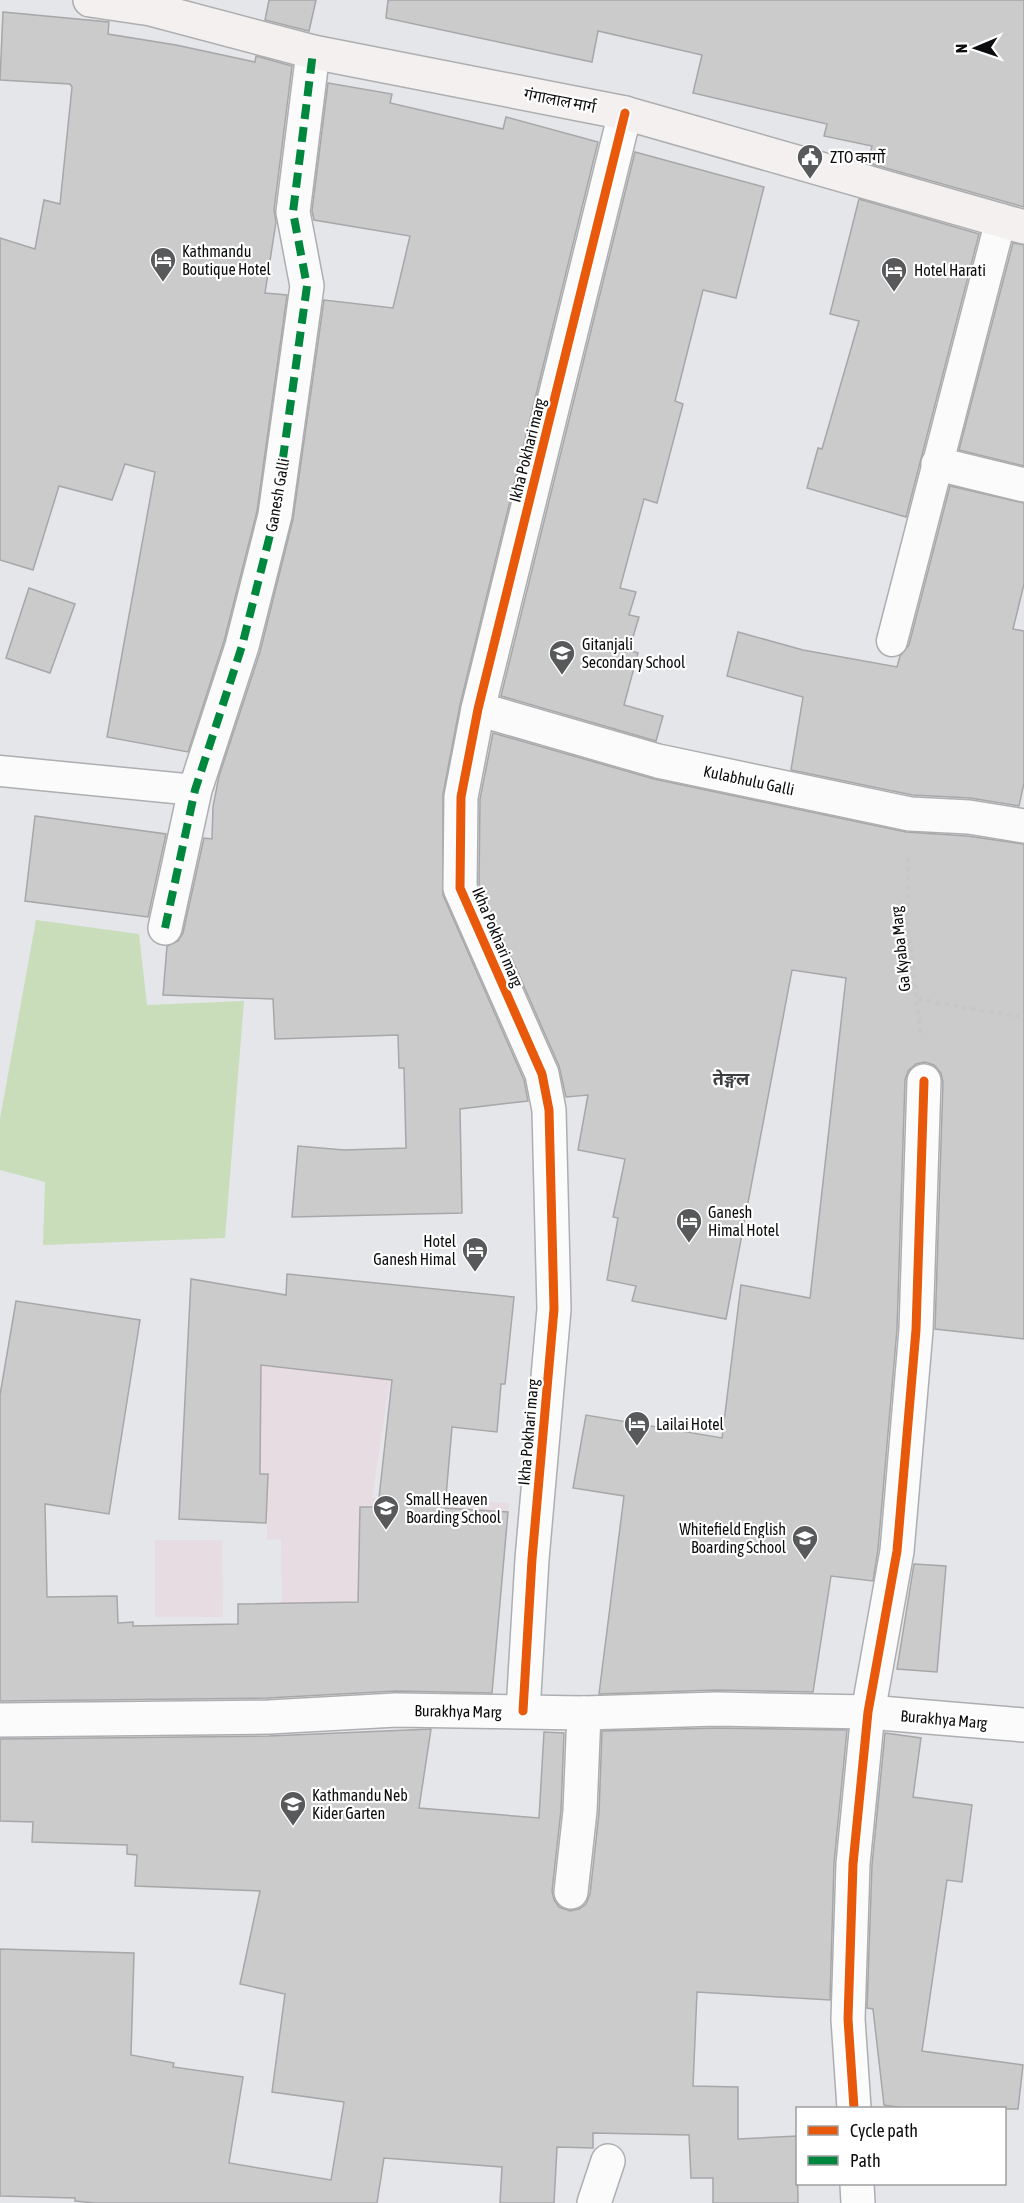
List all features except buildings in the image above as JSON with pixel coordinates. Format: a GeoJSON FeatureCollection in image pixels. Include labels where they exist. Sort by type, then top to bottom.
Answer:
{"type":"FeatureCollection","features":[{"type":"Feature","properties":{"kind":"street","name":"गंगालाल मार्ग"},"geometry":{"type":"LineString","coordinates":[[90,0],[152,5],[313,52],[625,112],[1013,223]]}},
{"type":"Feature","properties":{"kind":"street","name":"Ganesh Galli"},"geometry":{"type":"LineString","coordinates":[[165,928],[195,790],[242,646],[275,515],[307,286],[293,212],[313,52]]}},
{"type":"Feature","properties":{"kind":"street","name":"Ikha Pokhari marg"},"geometry":{"type":"LineString","coordinates":[[523,1711],[532,1559],[554,1309],[549,1110],[542,1074],[460,888],[461,797],[478,709],[625,112]]}},
{"type":"Feature","properties":{"kind":"street"},"geometry":{"type":"LineString","coordinates":[[938,464],[1024,485]]}},
{"type":"Feature","properties":{"kind":"street","name":"Kulabhulu Galli"},"geometry":{"type":"LineString","coordinates":[[478,709],[658,761],[910,814],[969,817],[1024,826]]}},
{"type":"Feature","properties":{"kind":"street"},"geometry":{"type":"LineString","coordinates":[[854,2107],[848,2019],[853,1864],[867,1712],[899,1527],[916,1330],[924,1081]]}},
{"type":"Feature","properties":{"kind":"street","name":"Burakhya Marg"},"geometry":{"type":"LineString","coordinates":[[0,1719],[269,1717],[396,1710],[584,1713],[717,1709],[867,1712],[1024,1725]]}},
{"type":"Feature","properties":{"kind":"street"},"geometry":{"type":"LineString","coordinates":[[571,1892],[580,1811],[584,1713]]}},
{"type":"Feature","properties":{"kind":"street"},"geometry":{"type":"LineString","coordinates":[[594,2203],[608,2161]]}},
{"type":"Feature","properties":{"kind":"street"},"geometry":{"type":"LineString","coordinates":[[857,2185],[858,2203]]}},
{"type":"Feature","properties":{"kind":"lane"},"geometry":{"type":"LineString","coordinates":[[892,641],[938,464],[1013,223]]}},
{"type":"Feature","properties":{"kind":"lane"},"geometry":{"type":"LineString","coordinates":[[0,771],[195,790]]}},
{"type":"Feature","properties":{"kind":"path"},"geometry":{"type":"LineString","coordinates":[[918,999],[1024,1018]]}},
{"type":"Feature","properties":{"kind":"shaded area","name":"Small Heaven Boarding School"},"geometry":{"type":"Polygon","coordinates":[[[197,1358],[390,1380],[372,1498],[509,1503],[492,1700],[411,1693],[335,1692],[262,1698],[282,1598],[281,1539],[267,1540],[268,1474],[191,1470],[197,1358]]]}},
{"type":"Feature","properties":{"kind":"shaded area"},"geometry":{"type":"Polygon","coordinates":[[[155,1540],[222,1540],[223,1617],[155,1617],[155,1540]]]}},
{"type":"Feature","properties":{"kind":"green space"},"geometry":{"type":"Polygon","coordinates":[[[36,920],[139,934],[147,1005],[244,1001],[225,1238],[43,1245],[45,1182],[0,1170],[0,1119],[36,920]]]}},
{"type":"Feature","properties":{"kind":"marked path"},"geometry":{"type":"LineString","coordinates":[[165,928],[195,790],[242,646],[275,515],[307,286],[293,212],[313,52]]}},
{"type":"Feature","properties":{"kind":"cycle path"},"geometry":{"type":"LineString","coordinates":[[523,1711],[532,1559],[554,1309],[549,1110],[542,1074],[460,888],[461,797],[478,709],[625,113]]}},
{"type":"Feature","properties":{"kind":"cycle path"},"geometry":{"type":"LineString","coordinates":[[854,2107],[848,2019],[853,1864],[868,1712],[897,1551],[916,1330],[924,1081]]}},
{"type":"Feature","properties":{"kind":"place","name":"ZTO कार्गो"},"geometry":{"type":"Point","coordinates":[810,180]}},
{"type":"Feature","properties":{"kind":"place","name":"Kathmandu Boutique Hotel"},"geometry":{"type":"Point","coordinates":[163,283]}},
{"type":"Feature","properties":{"kind":"place","name":"Hotel Harati"},"geometry":{"type":"Point","coordinates":[894,293]}},
{"type":"Feature","properties":{"kind":"place","name":"Gitanjali Secondary School"},"geometry":{"type":"Point","coordinates":[562,676]}},
{"type":"Feature","properties":{"kind":"place","name":"Ganesh Himal Hotel"},"geometry":{"type":"Point","coordinates":[689,1244]}},
{"type":"Feature","properties":{"kind":"place","name":"Hotel Ganesh Himal"},"geometry":{"type":"Point","coordinates":[475,1273]}},
{"type":"Feature","properties":{"kind":"place","name":"Lailai Hotel"},"geometry":{"type":"Point","coordinates":[637,1447]}},
{"type":"Feature","properties":{"kind":"place","name":"Small Heaven Boarding School"},"geometry":{"type":"Point","coordinates":[386,1531]}},
{"type":"Feature","properties":{"kind":"place","name":"Whitefield English Boarding School"},"geometry":{"type":"Point","coordinates":[805,1561]}},
{"type":"Feature","properties":{"kind":"place","name":"Kathmandu Neb Kider Garten"},"geometry":{"type":"Point","coordinates":[293,1827]}},
{"type":"Feature","properties":{"kind":"district","name":"तेङ्गल"},"geometry":{"type":"Point","coordinates":[731,1078]}}]}
